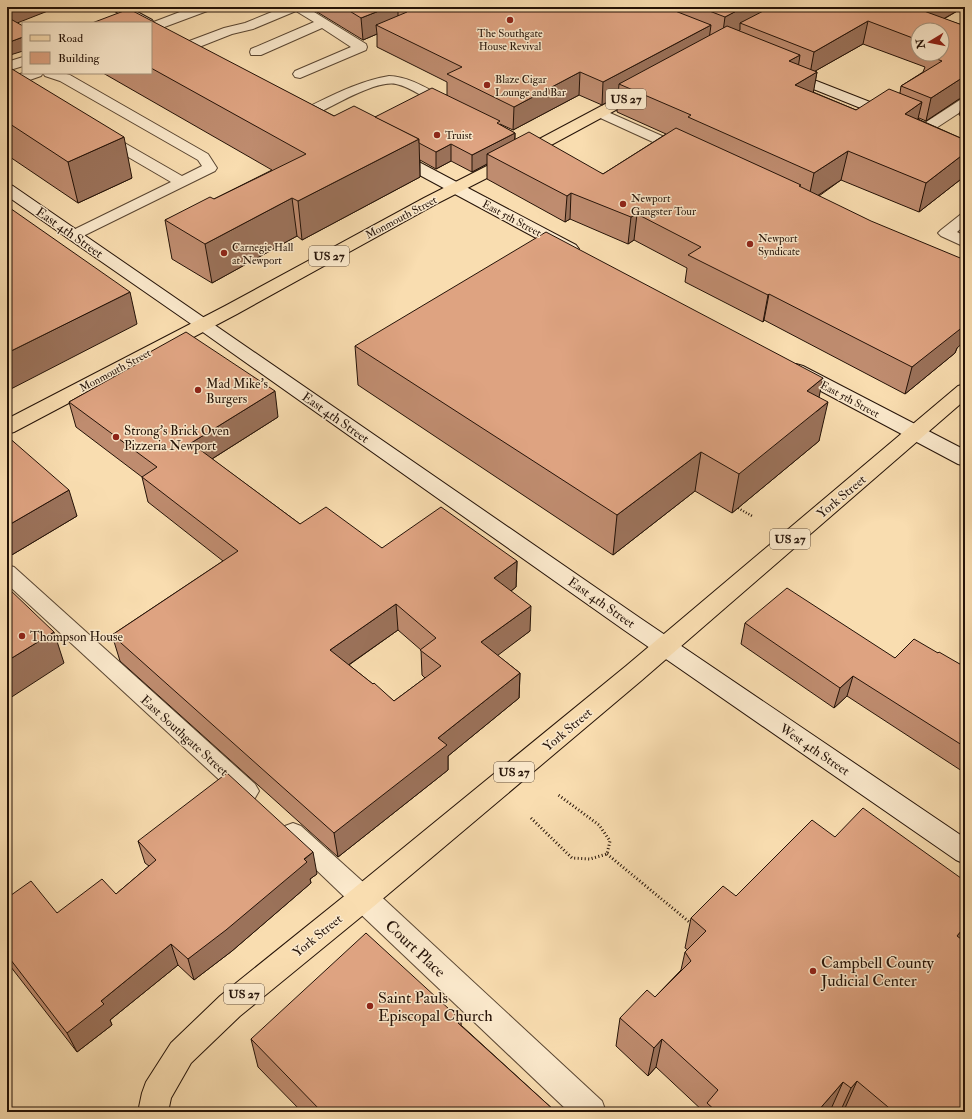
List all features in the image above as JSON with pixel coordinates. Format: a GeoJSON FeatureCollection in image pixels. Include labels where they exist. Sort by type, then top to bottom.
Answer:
{"type":"FeatureCollection","features":[{"type":"Feature","properties":{"kind":"main road","name":"Monmouth Street"},"geometry":{"type":"LineString","coordinates":[[7,427],[655,83]]}},
{"type":"Feature","properties":{"kind":"main road","name":"York Street"},"geometry":{"type":"LineString","coordinates":[[153,1112],[157,1093],[180,1053],[230,1006],[363,898],[665,646],[965,390]]}},
{"type":"Feature","properties":{"kind":"street"},"geometry":{"type":"LineString","coordinates":[[118,7],[144,22]]}},
{"type":"Feature","properties":{"kind":"street"},"geometry":{"type":"LineString","coordinates":[[152,23],[205,7]]}},
{"type":"Feature","properties":{"kind":"street"},"geometry":{"type":"LineString","coordinates":[[149,22],[155,11]]}},
{"type":"Feature","properties":{"kind":"street"},"geometry":{"type":"LineString","coordinates":[[152,26],[202,53]]}},
{"type":"Feature","properties":{"kind":"street"},"geometry":{"type":"LineString","coordinates":[[7,67],[22,61]]}},
{"type":"Feature","properties":{"kind":"street"},"geometry":{"type":"LineString","coordinates":[[776,69],[932,131]]}},
{"type":"Feature","properties":{"kind":"street"},"geometry":{"type":"LineString","coordinates":[[9,84],[34,74]]}},
{"type":"Feature","properties":{"kind":"street"},"geometry":{"type":"LineString","coordinates":[[297,104],[325,118]]}},
{"type":"Feature","properties":{"kind":"street","name":"East 5th Street"},"geometry":{"type":"LineString","coordinates":[[381,148],[588,259]]}},
{"type":"Feature","properties":{"kind":"street","name":"East 4th Street"},"geometry":{"type":"LineString","coordinates":[[7,189],[665,646]]}},
{"type":"Feature","properties":{"kind":"street","name":"East 5th Street"},"geometry":{"type":"LineString","coordinates":[[784,363],[965,460]]}},
{"type":"Feature","properties":{"kind":"street","name":"West 4th Street"},"geometry":{"type":"LineString","coordinates":[[665,646],[965,852]]}},
{"type":"Feature","properties":{"kind":"street","name":"Court Place"},"geometry":{"type":"LineString","coordinates":[[363,898],[591,1112]]}},
{"type":"Feature","properties":{"kind":"lane"},"geometry":{"type":"LineString","coordinates":[[178,40],[249,26],[294,7]]}},
{"type":"Feature","properties":{"kind":"lane"},"geometry":{"type":"LineString","coordinates":[[298,7],[323,23],[366,45],[300,74]]}},
{"type":"Feature","properties":{"kind":"lane"},"geometry":{"type":"LineString","coordinates":[[256,52],[323,23]]}},
{"type":"Feature","properties":{"kind":"lane"},"geometry":{"type":"LineString","coordinates":[[53,74],[65,78],[203,157],[210,168],[74,235]]}},
{"type":"Feature","properties":{"kind":"lane"},"geometry":{"type":"LineString","coordinates":[[311,111],[386,79],[398,80],[457,110]]}},
{"type":"Feature","properties":{"kind":"lane"},"geometry":{"type":"LineString","coordinates":[[9,84],[25,91]]}},
{"type":"Feature","properties":{"kind":"lane"},"geometry":{"type":"LineString","coordinates":[[416,103],[430,96]]}},
{"type":"Feature","properties":{"kind":"lane"},"geometry":{"type":"LineString","coordinates":[[932,131],[965,103]]}},
{"type":"Feature","properties":{"kind":"lane"},"geometry":{"type":"LineString","coordinates":[[601,113],[698,158]]}},
{"type":"Feature","properties":{"kind":"lane"},"geometry":{"type":"LineString","coordinates":[[93,130],[182,182]]}},
{"type":"Feature","properties":{"kind":"lane"},"geometry":{"type":"LineString","coordinates":[[517,140],[534,148]]}},
{"type":"Feature","properties":{"kind":"lane"},"geometry":{"type":"LineString","coordinates":[[965,218],[946,233],[965,242]]}},
{"type":"Feature","properties":{"kind":"lane","name":"East Southgate Street"},"geometry":{"type":"LineString","coordinates":[[7,572],[260,803]]}},
{"type":"Feature","properties":{"kind":"lane"},"geometry":{"type":"LineString","coordinates":[[278,819],[363,898]]}},
{"type":"Feature","properties":{"kind":"path"},"geometry":{"type":"LineString","coordinates":[[738,508],[752,516]]}},
{"type":"Feature","properties":{"kind":"path"},"geometry":{"type":"LineString","coordinates":[[558,794],[600,825],[610,841],[607,854]]}},
{"type":"Feature","properties":{"kind":"path"},"geometry":{"type":"LineString","coordinates":[[531,818],[572,858],[590,859],[607,854]]}},
{"type":"Feature","properties":{"kind":"path"},"geometry":{"type":"LineString","coordinates":[[607,854],[695,927]]}},
{"type":"Feature","properties":{"kind":"building"},"geometry":{"type":"Polygon","coordinates":[[[7,7],[24,7],[7,13],[7,7]]]}},
{"type":"Feature","properties":{"kind":"building"},"geometry":{"type":"Polygon","coordinates":[[[343,7],[389,7],[361,18],[343,7]]]}},
{"type":"Feature","properties":{"kind":"building"},"geometry":{"type":"Polygon","coordinates":[[[409,7],[665,7],[711,25],[603,82],[580,72],[514,107],[447,74],[462,67],[376,25],[407,12],[409,7]]]}},
{"type":"Feature","properties":{"kind":"building"},"geometry":{"type":"Polygon","coordinates":[[[699,7],[744,7],[725,17],[699,7]]]}},
{"type":"Feature","properties":{"kind":"building"},"geometry":{"type":"Polygon","coordinates":[[[771,7],[931,7],[924,11],[965,26],[965,76],[931,98],[901,86],[940,62],[950,62],[950,22],[910,22],[910,37],[868,21],[814,52],[740,23],[771,7]]]}},
{"type":"Feature","properties":{"kind":"building"},"geometry":{"type":"Polygon","coordinates":[[[129,9],[334,116],[354,106],[419,139],[298,201],[292,198],[205,244],[165,220],[210,197],[214,199],[306,154],[152,69],[152,22],[95,22],[129,9]]]}},
{"type":"Feature","properties":{"kind":"building"},"geometry":{"type":"Polygon","coordinates":[[[7,17],[22,25],[22,37],[7,43],[7,17]]]}},
{"type":"Feature","properties":{"kind":"building"},"geometry":{"type":"Polygon","coordinates":[[[727,26],[800,55],[789,61],[817,72],[795,85],[856,110],[889,89],[922,102],[905,114],[965,140],[965,153],[926,183],[848,151],[814,173],[688,117],[691,115],[619,84],[727,26]]]}},
{"type":"Feature","properties":{"kind":"building"},"geometry":{"type":"Polygon","coordinates":[[[7,66],[124,137],[68,162],[7,122],[7,66]]]}},
{"type":"Feature","properties":{"kind":"building"},"geometry":{"type":"Polygon","coordinates":[[[432,88],[500,121],[497,123],[515,133],[472,155],[451,144],[436,152],[419,143],[419,139],[375,117],[432,88]]]}},
{"type":"Feature","properties":{"kind":"building"},"geometry":{"type":"Polygon","coordinates":[[[676,128],[801,185],[799,186],[871,221],[965,260],[965,321],[961,325],[964,326],[912,367],[769,294],[768,295],[688,255],[701,247],[637,214],[631,217],[571,193],[567,196],[487,154],[529,132],[603,174],[676,128]]]}},
{"type":"Feature","properties":{"kind":"building"},"geometry":{"type":"Polygon","coordinates":[[[7,206],[130,292],[7,353],[7,206]]]}},
{"type":"Feature","properties":{"kind":"building"},"geometry":{"type":"Polygon","coordinates":[[[546,232],[823,378],[807,391],[828,402],[739,474],[701,452],[617,515],[355,346],[546,232]]]}},
{"type":"Feature","properties":{"kind":"building"},"geometry":{"type":"Polygon","coordinates":[[[186,332],[275,391],[191,443],[300,524],[326,507],[382,548],[441,507],[517,561],[494,578],[531,606],[481,642],[520,673],[438,738],[447,745],[334,833],[112,635],[238,551],[142,477],[157,467],[69,402],[144,360],[141,357],[186,332]],[[396,604],[330,650],[373,684],[374,683],[394,701],[441,666],[420,650],[436,638],[396,604]]]}},
{"type":"Feature","properties":{"kind":"building"},"geometry":{"type":"Polygon","coordinates":[[[7,436],[69,490],[7,526],[7,436]]]}},
{"type":"Feature","properties":{"kind":"building"},"geometry":{"type":"Polygon","coordinates":[[[7,587],[54,632],[7,661],[7,587]]]}},
{"type":"Feature","properties":{"kind":"building"},"geometry":{"type":"Polygon","coordinates":[[[787,588],[895,658],[914,639],[965,667],[965,747],[853,676],[840,688],[745,623],[787,588]]]}},
{"type":"Feature","properties":{"kind":"building"},"geometry":{"type":"Polygon","coordinates":[[[227,773],[313,852],[304,859],[307,862],[226,930],[188,959],[171,944],[101,1001],[104,1004],[67,1033],[7,955],[7,898],[31,881],[57,913],[102,879],[116,894],[156,860],[138,841],[227,773]]]}},
{"type":"Feature","properties":{"kind":"building","name":"Campbell County Judicial Center"},"geometry":{"type":"Polygon","coordinates":[[[863,808],[965,881],[965,926],[957,936],[965,942],[965,1112],[894,1112],[857,1081],[851,1088],[843,1082],[817,1112],[717,1112],[707,1103],[718,1090],[662,1039],[654,1048],[620,1018],[647,990],[655,997],[691,961],[685,952],[706,931],[691,918],[723,886],[736,896],[812,820],[835,837],[863,808]]]}},
{"type":"Feature","properties":{"kind":"building"},"geometry":{"type":"Polygon","coordinates":[[[366,933],[461,1020],[458,1023],[556,1112],[322,1112],[251,1039],[366,933]]]}},
{"type":"Feature","properties":{"kind":"place","name":"The Southgate House Revival"},"geometry":{"type":"Point","coordinates":[510,20]}},
{"type":"Feature","properties":{"kind":"place","name":"Blaze Cigar Lounge and Bar"},"geometry":{"type":"Point","coordinates":[487,85]}},
{"type":"Feature","properties":{"kind":"place","name":"Truist"},"geometry":{"type":"Point","coordinates":[437,135]}},
{"type":"Feature","properties":{"kind":"place","name":"Newport Gangster Tour"},"geometry":{"type":"Point","coordinates":[623,204]}},
{"type":"Feature","properties":{"kind":"place","name":"Newport Syndicate"},"geometry":{"type":"Point","coordinates":[750,244]}},
{"type":"Feature","properties":{"kind":"place","name":"Carnegie Hall at Newport"},"geometry":{"type":"Point","coordinates":[224,253]}},
{"type":"Feature","properties":{"kind":"place","name":"Mad Mike’s Burgers"},"geometry":{"type":"Point","coordinates":[198,390]}},
{"type":"Feature","properties":{"kind":"place","name":"Strong’s Brick Oven Pizzeria Newport"},"geometry":{"type":"Point","coordinates":[116,437]}},
{"type":"Feature","properties":{"kind":"place","name":"Thompson House"},"geometry":{"type":"Point","coordinates":[22,636]}},
{"type":"Feature","properties":{"kind":"place","name":"Campbell County Judicial Center"},"geometry":{"type":"Point","coordinates":[813,971]}},
{"type":"Feature","properties":{"kind":"place","name":"Saint Pauls Episcopal Church"},"geometry":{"type":"Point","coordinates":[370,1006]}}]}
